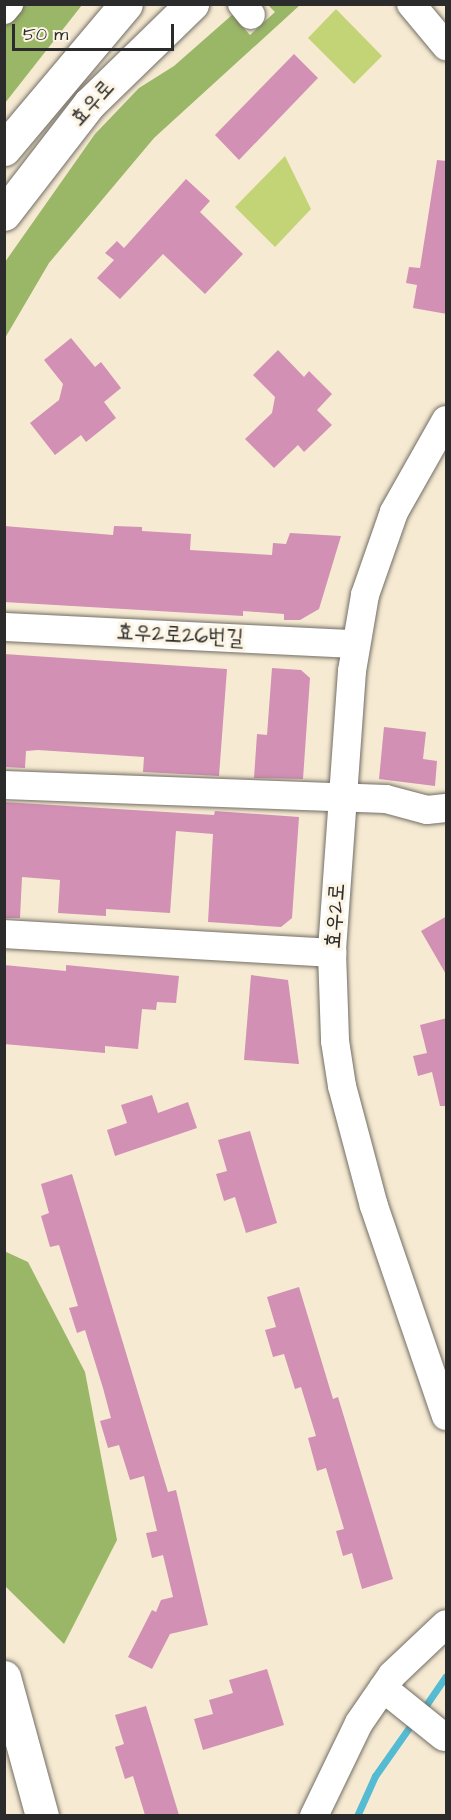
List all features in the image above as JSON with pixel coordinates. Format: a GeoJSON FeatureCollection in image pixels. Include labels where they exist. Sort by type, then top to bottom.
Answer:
{"type":"FeatureCollection","features":[{"type":"Feature","properties":{"kind":"main road","name":"효우로"},"geometry":{"type":"LineString","coordinates":[[4,149],[126,4]]}},
{"type":"Feature","properties":{"kind":"main road","name":"효우로"},"geometry":{"type":"LineString","coordinates":[[4,214],[89,105],[192,4]]}},
{"type":"Feature","properties":{"kind":"main road"},"geometry":{"type":"LineString","coordinates":[[4,1677],[42,1815]]}},
{"type":"Feature","properties":{"kind":"street"},"geometry":{"type":"LineString","coordinates":[[4,10],[9,4]]}},
{"type":"Feature","properties":{"kind":"street"},"geometry":{"type":"LineString","coordinates":[[411,4],[447,46]]}},
{"type":"Feature","properties":{"kind":"street","name":"효우2로"},"geometry":{"type":"LineString","coordinates":[[447,420],[394,512],[365,595],[356,644],[332,954],[335,1041],[342,1086],[374,1206],[447,1416]]}},
{"type":"Feature","properties":{"kind":"street","name":"효우2로26번길"},"geometry":{"type":"LineString","coordinates":[[4,627],[356,644]]}},
{"type":"Feature","properties":{"kind":"street"},"geometry":{"type":"LineString","coordinates":[[4,785],[386,799],[427,810],[447,808]]}},
{"type":"Feature","properties":{"kind":"street"},"geometry":{"type":"LineString","coordinates":[[4,934],[332,954]]}},
{"type":"Feature","properties":{"kind":"street"},"geometry":{"type":"LineString","coordinates":[[314,1815],[359,1723],[389,1693],[447,1624]]}},
{"type":"Feature","properties":{"kind":"street"},"geometry":{"type":"LineString","coordinates":[[389,1693],[440,1734]]}},
{"type":"Feature","properties":{"kind":"green space"},"geometry":{"type":"Polygon","coordinates":[[[25,5],[82,5],[5,103],[5,26],[25,5]]]}},
{"type":"Feature","properties":{"kind":"green space"},"geometry":{"type":"Polygon","coordinates":[[[268,5],[300,5],[154,138],[49,263],[5,338],[5,262],[95,134],[139,88],[174,66],[232,15],[250,35],[275,12],[268,5]]]}},
{"type":"Feature","properties":{"kind":"green space"},"geometry":{"type":"Polygon","coordinates":[[[336,9],[382,56],[354,84],[308,38],[336,9]]]}},
{"type":"Feature","properties":{"kind":"green space"},"geometry":{"type":"Polygon","coordinates":[[[285,156],[311,209],[275,247],[235,207],[285,156]]]}},
{"type":"Feature","properties":{"kind":"green space"},"geometry":{"type":"Polygon","coordinates":[[[4,1251],[28,1262],[85,1372],[117,1540],[64,1644],[5,1586],[4,1251]]]}},
{"type":"Feature","properties":{"kind":"building"},"geometry":{"type":"Polygon","coordinates":[[[294,54],[318,78],[239,160],[215,135],[294,54]]]}},
{"type":"Feature","properties":{"kind":"building"},"geometry":{"type":"Polygon","coordinates":[[[437,160],[447,161],[447,314],[413,308],[417,285],[406,283],[409,267],[420,268],[437,160]]]}},
{"type":"Feature","properties":{"kind":"building"},"geometry":{"type":"Polygon","coordinates":[[[186,179],[210,201],[200,212],[243,254],[205,294],[163,254],[120,299],[97,278],[114,260],[105,253],[117,241],[124,248],[186,179]]]}},
{"type":"Feature","properties":{"kind":"building"},"geometry":{"type":"Polygon","coordinates":[[[71,338],[95,367],[101,362],[121,388],[104,402],[116,418],[86,442],[81,435],[55,455],[30,423],[59,400],[63,384],[44,360],[71,338]]]}},
{"type":"Feature","properties":{"kind":"building"},"geometry":{"type":"Polygon","coordinates":[[[278,350],[304,377],[309,371],[332,394],[317,410],[332,425],[304,452],[298,445],[274,468],[245,439],[272,413],[275,397],[253,375],[278,350]]]}},
{"type":"Feature","properties":{"kind":"building"},"geometry":{"type":"Polygon","coordinates":[[[4,526],[113,535],[114,526],[142,527],[142,531],[191,534],[190,550],[272,555],[273,543],[286,544],[290,533],[341,536],[319,609],[300,620],[284,620],[284,614],[243,611],[243,616],[4,602],[4,526]]]}},
{"type":"Feature","properties":{"kind":"building"},"geometry":{"type":"Polygon","coordinates":[[[4,654],[227,669],[219,776],[143,772],[144,757],[38,750],[26,751],[25,768],[4,767],[4,654]]]}},
{"type":"Feature","properties":{"kind":"building"},"geometry":{"type":"Polygon","coordinates":[[[272,668],[301,670],[310,678],[303,779],[254,778],[257,734],[267,735],[272,668]]]}},
{"type":"Feature","properties":{"kind":"building"},"geometry":{"type":"Polygon","coordinates":[[[384,727],[426,732],[423,759],[437,761],[435,786],[379,779],[384,727]]]}},
{"type":"Feature","properties":{"kind":"building"},"geometry":{"type":"Polygon","coordinates":[[[4,802],[214,815],[215,811],[299,817],[292,918],[281,927],[208,922],[213,834],[176,831],[170,913],[106,909],[106,916],[58,913],[60,880],[22,877],[20,918],[4,918],[4,802]]]}},
{"type":"Feature","properties":{"kind":"building"},"geometry":{"type":"Polygon","coordinates":[[[447,916],[447,976],[421,931],[447,916]]]}},
{"type":"Feature","properties":{"kind":"building"},"geometry":{"type":"Polygon","coordinates":[[[4,965],[66,971],[66,965],[179,976],[176,1003],[157,1002],[156,1010],[142,1009],[138,1049],[105,1046],[105,1053],[4,1044],[4,965]]]}},
{"type":"Feature","properties":{"kind":"building"},"geometry":{"type":"Polygon","coordinates":[[[251,975],[288,980],[299,1064],[244,1060],[251,975]]]}},
{"type":"Feature","properties":{"kind":"building"},"geometry":{"type":"Polygon","coordinates":[[[447,1018],[447,1106],[440,1106],[432,1072],[418,1076],[413,1056],[427,1053],[420,1025],[447,1018]]]}},
{"type":"Feature","properties":{"kind":"building"},"geometry":{"type":"Polygon","coordinates":[[[152,1095],[158,1113],[188,1102],[197,1128],[115,1156],[107,1130],[127,1123],[121,1105],[152,1095]]]}},
{"type":"Feature","properties":{"kind":"building"},"geometry":{"type":"Polygon","coordinates":[[[250,1131],[277,1223],[246,1233],[235,1197],[224,1201],[216,1174],[227,1171],[218,1140],[250,1131]]]}},
{"type":"Feature","properties":{"kind":"building"},"geometry":{"type":"Polygon","coordinates":[[[72,1174],[168,1492],[176,1490],[208,1625],[170,1634],[152,1669],[128,1657],[152,1610],[156,1612],[161,1600],[173,1597],[163,1555],[152,1558],[146,1533],[157,1531],[144,1476],[130,1480],[119,1445],[108,1448],[100,1421],[111,1418],[103,1388],[85,1330],[77,1333],[69,1308],[78,1306],[59,1245],[50,1247],[41,1216],[49,1213],[41,1184],[72,1174]]]}},
{"type":"Feature","properties":{"kind":"building"},"geometry":{"type":"Polygon","coordinates":[[[299,1287],[333,1399],[338,1397],[393,1579],[362,1589],[352,1553],[343,1556],[336,1531],[344,1529],[326,1468],[317,1471],[308,1438],[316,1436],[301,1387],[295,1389],[284,1354],[273,1357],[265,1330],[276,1327],[267,1297],[299,1287]]]}},
{"type":"Feature","properties":{"kind":"building"},"geometry":{"type":"Polygon","coordinates":[[[267,1669],[284,1725],[203,1750],[194,1719],[213,1714],[209,1700],[233,1693],[229,1680],[267,1669]]]}},
{"type":"Feature","properties":{"kind":"building"},"geometry":{"type":"Polygon","coordinates":[[[146,1706],[179,1815],[145,1815],[133,1776],[125,1779],[115,1747],[124,1744],[115,1715],[146,1706]]]}},
{"type":"Feature","properties":{"kind":"waterway"},"geometry":{"type":"LineString","coordinates":[[422,1711],[446,1676]]}},
{"type":"Feature","properties":{"kind":"waterway"},"geometry":{"type":"LineString","coordinates":[[357,1816],[375,1776],[413,1722]]}}]}
